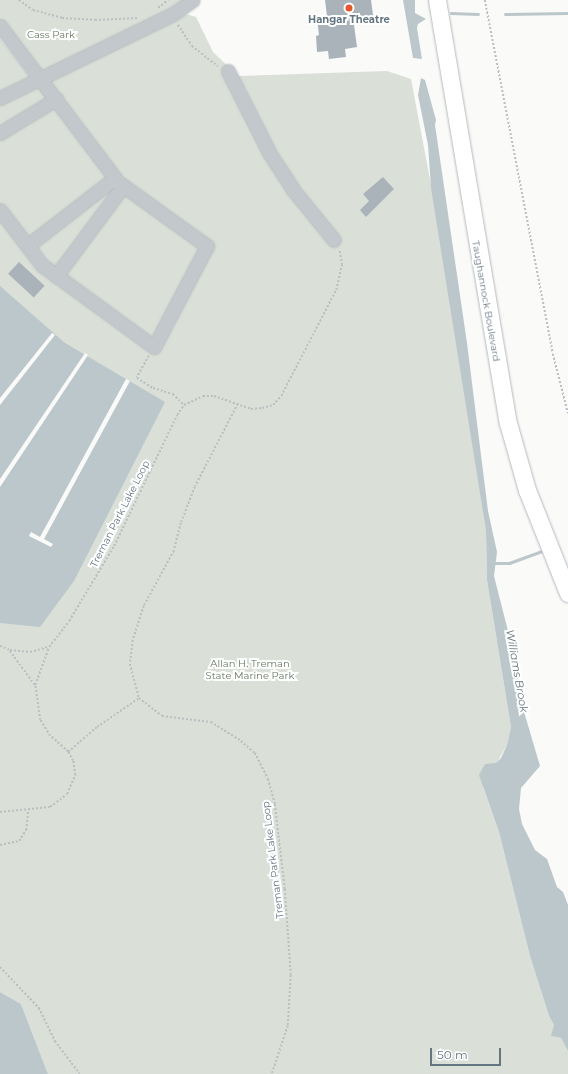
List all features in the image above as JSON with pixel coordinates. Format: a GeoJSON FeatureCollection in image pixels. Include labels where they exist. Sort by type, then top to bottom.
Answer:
{"type":"FeatureCollection","features":[{"type":"Feature","properties":{"kind":"main road","name":"Taughannock Boulevard"},"geometry":{"type":"LineString","coordinates":[[437,0],[508,423],[527,490],[568,593]]}},
{"type":"Feature","properties":{"kind":"street"},"geometry":{"type":"LineString","coordinates":[[0,98],[168,16],[192,0]]}},
{"type":"Feature","properties":{"kind":"street"},"geometry":{"type":"LineString","coordinates":[[0,26],[119,182],[207,246],[154,347],[42,265],[0,210]]}},
{"type":"Feature","properties":{"kind":"street"},"geometry":{"type":"LineString","coordinates":[[228,71],[270,154],[294,191],[334,240]]}},
{"type":"Feature","properties":{"kind":"street"},"geometry":{"type":"LineString","coordinates":[[0,133],[56,99]]}},
{"type":"Feature","properties":{"kind":"street"},"geometry":{"type":"LineString","coordinates":[[27,246],[119,182]]}},
{"type":"Feature","properties":{"kind":"street"},"geometry":{"type":"LineString","coordinates":[[56,276],[119,182]]}},
{"type":"Feature","properties":{"kind":"path"},"geometry":{"type":"LineString","coordinates":[[19,0],[32,10],[62,18],[95,20],[141,17]]}},
{"type":"Feature","properties":{"kind":"path"},"geometry":{"type":"LineString","coordinates":[[155,10],[168,0]]}},
{"type":"Feature","properties":{"kind":"path"},"geometry":{"type":"LineString","coordinates":[[485,0],[552,354],[568,413]]}},
{"type":"Feature","properties":{"kind":"path"},"geometry":{"type":"LineString","coordinates":[[175,19],[192,46],[228,71]]}},
{"type":"Feature","properties":{"kind":"path"},"geometry":{"type":"LineString","coordinates":[[154,347],[137,378],[153,388],[172,394],[184,405],[203,396],[228,399],[251,408],[272,405],[287,388],[341,277],[341,258],[334,240]]}},
{"type":"Feature","properties":{"kind":"path"},"geometry":{"type":"LineString","coordinates":[[68,752],[97,727],[139,698],[130,664],[133,640],[144,606],[174,551],[181,523],[195,487],[238,404]]}},
{"type":"Feature","properties":{"kind":"path","name":"Treman Park Lake Loop"},"geometry":{"type":"LineString","coordinates":[[35,685],[49,647],[69,621],[114,546],[177,415],[184,405]]}},
{"type":"Feature","properties":{"kind":"path"},"geometry":{"type":"LineString","coordinates":[[0,646],[10,650],[30,652],[49,647]]}},
{"type":"Feature","properties":{"kind":"path","name":"Treman Park Lake Loop"},"geometry":{"type":"LineString","coordinates":[[0,812],[50,807],[67,794],[75,776],[73,761],[68,752],[50,736],[40,720],[35,685],[10,650]]}},
{"type":"Feature","properties":{"kind":"path","name":"Treman Park Lake Loop"},"geometry":{"type":"LineString","coordinates":[[139,698],[162,716],[211,722],[241,740],[255,753],[268,779],[275,804],[286,889],[291,974],[288,1026],[272,1074]]}},
{"type":"Feature","properties":{"kind":"path"},"geometry":{"type":"LineString","coordinates":[[0,845],[19,841],[26,830],[28,810]]}},
{"type":"Feature","properties":{"kind":"path"},"geometry":{"type":"LineString","coordinates":[[0,967],[39,1008],[55,1041],[80,1074]]}},
{"type":"Feature","properties":{"kind":"green space","name":"Cass Park"},"geometry":{"type":"Polygon","coordinates":[[[0,0],[185,0],[181,5],[40,78],[0,28],[0,0]]]}},
{"type":"Feature","properties":{"kind":"green space","name":"Allan H. Treman State Marine Park"},"geometry":{"type":"Polygon","coordinates":[[[186,14],[196,17],[213,52],[238,76],[387,71],[411,79],[438,222],[486,531],[487,580],[511,727],[507,745],[483,787],[499,832],[530,956],[549,1016],[554,1025],[552,1036],[561,1038],[568,1051],[568,1074],[48,1074],[21,1004],[0,992],[0,39],[38,87],[186,14]]]}},
{"type":"Feature","properties":{"kind":"shaded area"},"geometry":{"type":"Polygon","coordinates":[[[403,0],[415,0],[415,13],[426,19],[418,24],[417,28],[422,59],[413,58],[403,0]]]}},
{"type":"Feature","properties":{"kind":"shaded area"},"geometry":{"type":"Polygon","coordinates":[[[421,78],[425,80],[436,120],[435,125],[467,343],[488,511],[497,552],[494,576],[507,627],[522,705],[540,766],[521,788],[519,809],[522,824],[535,850],[547,859],[557,887],[563,892],[568,905],[568,1051],[561,1038],[551,1036],[554,1025],[549,1016],[530,956],[499,832],[479,775],[485,764],[496,763],[501,758],[507,745],[511,727],[487,580],[486,531],[431,188],[428,145],[418,95],[421,78]]]}},
{"type":"Feature","properties":{"kind":"shaded area"},"geometry":{"type":"Polygon","coordinates":[[[0,286],[65,343],[165,402],[74,581],[40,627],[0,623],[0,286]]]}},
{"type":"Feature","properties":{"kind":"shaded area"},"geometry":{"type":"Polygon","coordinates":[[[0,992],[21,1004],[48,1074],[0,1074],[0,992]]]}},
{"type":"Feature","properties":{"kind":"pier"},"geometry":{"type":"Polygon","coordinates":[[[52,333],[55,335],[0,405],[0,398],[52,333]]]}},
{"type":"Feature","properties":{"kind":"pier"},"geometry":{"type":"Polygon","coordinates":[[[85,353],[88,355],[0,487],[0,479],[85,353]]]}},
{"type":"Feature","properties":{"kind":"pier"},"geometry":{"type":"Polygon","coordinates":[[[126,379],[130,381],[44,539],[53,544],[51,547],[29,536],[31,532],[40,537],[126,379]]]}},
{"type":"Feature","properties":{"kind":"building"},"geometry":{"type":"Polygon","coordinates":[[[325,0],[371,0],[374,22],[354,25],[357,47],[345,49],[346,57],[329,59],[328,51],[317,52],[316,36],[319,35],[317,18],[327,16],[325,0]]]}},
{"type":"Feature","properties":{"kind":"building"},"geometry":{"type":"Polygon","coordinates":[[[383,177],[394,189],[366,217],[360,210],[369,201],[363,194],[383,177]]]}},
{"type":"Feature","properties":{"kind":"building"},"geometry":{"type":"Polygon","coordinates":[[[19,262],[45,286],[34,298],[8,274],[19,262]]]}},
{"type":"Feature","properties":{"kind":"waterway"},"geometry":{"type":"LineString","coordinates":[[451,13],[478,14]]}},
{"type":"Feature","properties":{"kind":"waterway"},"geometry":{"type":"LineString","coordinates":[[505,14],[568,13]]}},
{"type":"Feature","properties":{"kind":"waterway","name":"Williams Brook"},"geometry":{"type":"LineString","coordinates":[[493,563],[509,563],[542,551]]}},
{"type":"Feature","properties":{"kind":"place","name":"Hangar Theatre"},"geometry":{"type":"Point","coordinates":[349,8]}}]}
